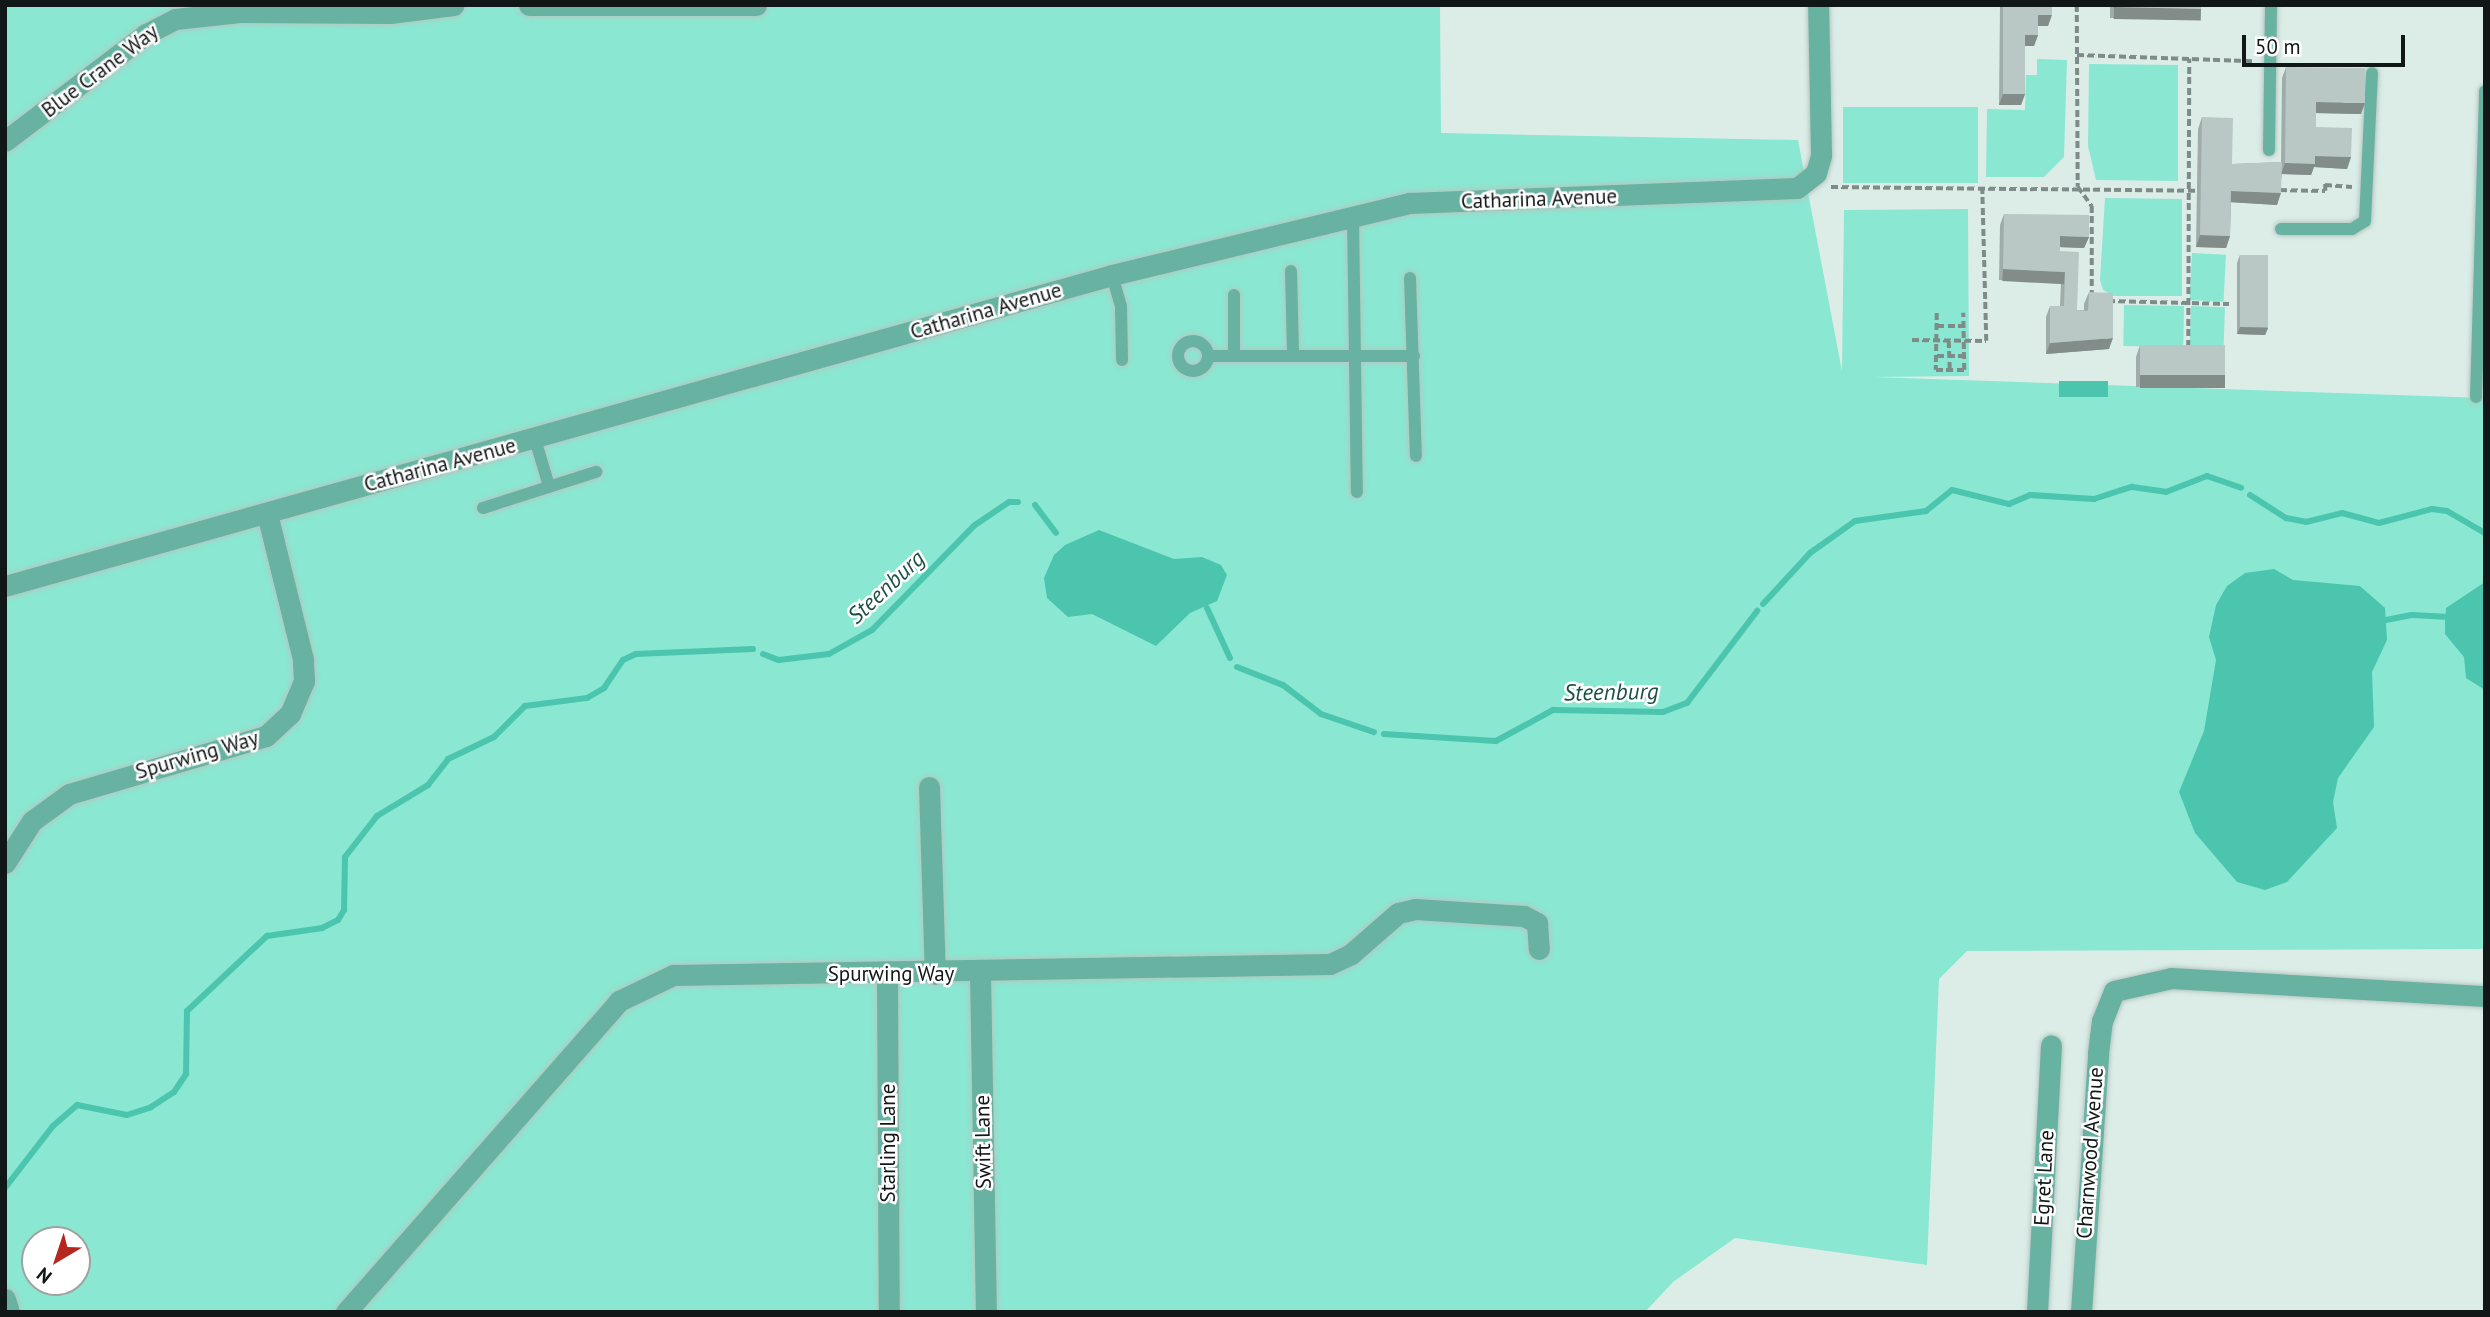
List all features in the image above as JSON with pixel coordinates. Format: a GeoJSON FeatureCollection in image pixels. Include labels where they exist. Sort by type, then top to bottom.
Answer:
{"type":"FeatureCollection","features":[{"type":"Feature","properties":{"kind":"street","name":"Blue Crane Way"},"geometry":{"type":"LineString","coordinates":[[5,141],[146,34],[175,19],[240,12],[390,13],[453,5]]}},
{"type":"Feature","properties":{"kind":"street"},"geometry":{"type":"LineString","coordinates":[[528,5],[756,5]]}},
{"type":"Feature","properties":{"kind":"street"},"geometry":{"type":"LineString","coordinates":[[1812,178],[1821,155],[1818,5]]}},
{"type":"Feature","properties":{"kind":"street","name":"Catharina Avenue"},"geometry":{"type":"LineString","coordinates":[[5,586],[1112,275],[1409,203],[1787,192],[1812,178]]}},
{"type":"Feature","properties":{"kind":"street","name":"Spurwing Way"},"geometry":{"type":"LineString","coordinates":[[5,863],[32,821],[69,794],[266,736],[290,713],[304,681],[303,659],[267,513]]}},
{"type":"Feature","properties":{"kind":"street"},"geometry":{"type":"LineString","coordinates":[[929,787],[935,974]]}},
{"type":"Feature","properties":{"kind":"street","name":"Spurwing Way"},"geometry":{"type":"LineString","coordinates":[[346,1312],[630,994],[673,975],[935,974],[1330,964],[1351,954],[1398,913],[1415,909],[1524,916],[1537,923],[1539,949]]}},
{"type":"Feature","properties":{"kind":"street","name":"Swift Lane"},"geometry":{"type":"LineString","coordinates":[[980,973],[986,1312]]}},
{"type":"Feature","properties":{"kind":"street","name":"Starling Lane"},"geometry":{"type":"LineString","coordinates":[[887,974],[889,1312]]}},
{"type":"Feature","properties":{"kind":"street","name":"Charnwood Avenue"},"geometry":{"type":"LineString","coordinates":[[2081,1312],[2098,1053],[2110,995],[2129,985],[2171,978],[2485,996]]}},
{"type":"Feature","properties":{"kind":"street","name":"Egret Lane"},"geometry":{"type":"LineString","coordinates":[[2037,1312],[2051,1045]]}},
{"type":"Feature","properties":{"kind":"street"},"geometry":{"type":"LineString","coordinates":[[5,1299],[9,1312]]}},
{"type":"Feature","properties":{"kind":"lane"},"geometry":{"type":"LineString","coordinates":[[2269,150],[2271,5]]}},
{"type":"Feature","properties":{"kind":"lane"},"geometry":{"type":"LineString","coordinates":[[2281,229],[2359,228],[2367,217],[2372,73]]}},
{"type":"Feature","properties":{"kind":"lane"},"geometry":{"type":"LineString","coordinates":[[2476,397],[2485,91]]}},
{"type":"Feature","properties":{"kind":"lane"},"geometry":{"type":"LineString","coordinates":[[1353,216],[1357,492]]}},
{"type":"Feature","properties":{"kind":"lane"},"geometry":{"type":"LineString","coordinates":[[1291,271],[1293,355]]}},
{"type":"Feature","properties":{"kind":"lane"},"geometry":{"type":"LineString","coordinates":[[1112,275],[1121,307],[1122,360]]}},
{"type":"Feature","properties":{"kind":"lane"},"geometry":{"type":"LineString","coordinates":[[1410,278],[1416,456]]}},
{"type":"Feature","properties":{"kind":"lane"},"geometry":{"type":"LineString","coordinates":[[1234,295],[1234,355]]}},
{"type":"Feature","properties":{"kind":"lane"},"geometry":{"type":"LineString","coordinates":[[1209,356],[1414,356]]}},
{"type":"Feature","properties":{"kind":"lane"},"geometry":{"type":"LineString","coordinates":[[535,439],[549,486]]}},
{"type":"Feature","properties":{"kind":"lane"},"geometry":{"type":"LineString","coordinates":[[483,508],[596,472]]}},
{"type":"Feature","properties":{"kind":"path"},"geometry":{"type":"LineString","coordinates":[[2077,5],[2078,187],[2092,206],[2092,300],[2230,304]]}},
{"type":"Feature","properties":{"kind":"path"},"geometry":{"type":"LineString","coordinates":[[2077,55],[2269,62]]}},
{"type":"Feature","properties":{"kind":"path"},"geometry":{"type":"LineString","coordinates":[[2187,356],[2189,59]]}},
{"type":"Feature","properties":{"kind":"path"},"geometry":{"type":"LineString","coordinates":[[1812,178],[1827,187],[1982,185],[2197,191]]}},
{"type":"Feature","properties":{"kind":"path"},"geometry":{"type":"LineString","coordinates":[[2277,190],[2325,191],[2325,183],[2368,187]]}},
{"type":"Feature","properties":{"kind":"path"},"geometry":{"type":"LineString","coordinates":[[1912,340],[1986,341],[1982,185]]}},
{"type":"Feature","properties":{"kind":"path"},"geometry":{"type":"LineString","coordinates":[[1937,313],[1936,370],[1964,370],[1963,313]]}},
{"type":"Feature","properties":{"kind":"path"},"geometry":{"type":"LineString","coordinates":[[1937,326],[1963,326]]}},
{"type":"Feature","properties":{"kind":"path"},"geometry":{"type":"LineString","coordinates":[[1949,341],[1950,370]]}},
{"type":"Feature","properties":{"kind":"path"},"geometry":{"type":"LineString","coordinates":[[1936,356],[1963,356]]}},
{"type":"Feature","properties":{"kind":"shaded area"},"geometry":{"type":"Polygon","coordinates":[[[5,5],[1440,5],[1441,133],[1798,140],[1842,371],[1844,210],[1968,209],[1969,376],[1873,377],[2485,398],[2485,949],[1967,951],[1939,979],[1927,1265],[1735,1238],[1673,1282],[1645,1312],[5,1312],[5,5]]]}},
{"type":"Feature","properties":{"kind":"shaded area"},"geometry":{"type":"Polygon","coordinates":[[[2037,59],[2067,60],[2064,157],[2044,177],[1986,177],[1987,109],[2025,110],[2026,75],[2037,75],[2037,59]]]}},
{"type":"Feature","properties":{"kind":"shaded area"},"geometry":{"type":"Polygon","coordinates":[[[2089,64],[2178,65],[2178,181],[2096,180],[2088,146],[2089,64]]]}},
{"type":"Feature","properties":{"kind":"shaded area"},"geometry":{"type":"Polygon","coordinates":[[[1843,107],[1978,107],[1978,183],[1843,183],[1843,107]]]}},
{"type":"Feature","properties":{"kind":"shaded area"},"geometry":{"type":"Polygon","coordinates":[[[2105,198],[2182,199],[2182,296],[2114,296],[2103,290],[2100,280],[2105,198]]]}},
{"type":"Feature","properties":{"kind":"shaded area"},"geometry":{"type":"Polygon","coordinates":[[[2192,253],[2226,255],[2223,302],[2190,300],[2192,253]]]}},
{"type":"Feature","properties":{"kind":"shaded area"},"geometry":{"type":"Polygon","coordinates":[[[2124,305],[2184,306],[2183,347],[2123,346],[2124,305]]]}},
{"type":"Feature","properties":{"kind":"shaded area"},"geometry":{"type":"Polygon","coordinates":[[[2191,306],[2225,307],[2224,348],[2190,347],[2191,306]]]}},
{"type":"Feature","properties":{"kind":"shaded area"},"geometry":{"type":"Polygon","coordinates":[[[2059,381],[2108,381],[2108,397],[2059,397],[2059,381]]]}},
{"type":"Feature","properties":{"kind":"shaded area"},"geometry":{"type":"Polygon","coordinates":[[[1099,530],[1174,559],[1202,557],[1221,565],[1227,575],[1217,601],[1190,613],[1156,646],[1092,614],[1068,617],[1047,598],[1044,578],[1054,555],[1065,545],[1099,530]]]}},
{"type":"Feature","properties":{"kind":"shaded area"},"geometry":{"type":"Polygon","coordinates":[[[2274,569],[2293,580],[2360,586],[2385,608],[2387,640],[2372,672],[2374,727],[2338,778],[2333,802],[2337,828],[2287,882],[2265,890],[2237,882],[2195,833],[2179,792],[2204,731],[2216,660],[2209,637],[2216,605],[2227,586],[2245,573],[2274,569]]]}},
{"type":"Feature","properties":{"kind":"shaded area"},"geometry":{"type":"Polygon","coordinates":[[[2485,582],[2485,690],[2466,678],[2464,657],[2445,634],[2445,621],[2446,608],[2485,582]]]}},
{"type":"Feature","properties":{"kind":"building"},"geometry":{"type":"Polygon","coordinates":[[[2003,5],[2052,5],[2052,15],[2038,15],[2038,35],[2025,35],[2025,94],[2003,94],[2003,5]]]}},
{"type":"Feature","properties":{"kind":"building"},"geometry":{"type":"Polygon","coordinates":[[[2201,5],[2201,9],[2114,7],[2201,5]]]}},
{"type":"Feature","properties":{"kind":"building"},"geometry":{"type":"Polygon","coordinates":[[[2286,67],[2365,68],[2365,103],[2316,102],[2316,127],[2352,128],[2351,157],[2315,156],[2315,164],[2285,163],[2286,67]]]}},
{"type":"Feature","properties":{"kind":"building"},"geometry":{"type":"Polygon","coordinates":[[[2202,117],[2233,118],[2232,164],[2282,162],[2281,193],[2231,191],[2230,236],[2200,235],[2202,117]]]}},
{"type":"Feature","properties":{"kind":"building"},"geometry":{"type":"Polygon","coordinates":[[[2004,214],[2089,215],[2089,237],[2060,236],[2060,251],[2079,252],[2077,310],[2088,311],[2089,292],[2113,293],[2113,338],[2050,343],[2050,306],[2064,306],[2065,272],[2003,269],[2004,214]]]}},
{"type":"Feature","properties":{"kind":"building"},"geometry":{"type":"Polygon","coordinates":[[[2240,255],[2268,255],[2268,327],[2240,327],[2240,255]]]}},
{"type":"Feature","properties":{"kind":"building"},"geometry":{"type":"Polygon","coordinates":[[[2140,345],[2225,345],[2225,375],[2140,375],[2140,345]]]}},
{"type":"Feature","properties":{"kind":"waterway","name":"Steenburg"},"geometry":{"type":"LineString","coordinates":[[1763,604],[1810,553],[1855,521],[1926,511],[1952,490],[2009,504],[2030,495],[2094,499],[2132,487],[2166,492],[2207,476],[2241,488]]}},
{"type":"Feature","properties":{"kind":"waterway","name":"Steenburg"},"geometry":{"type":"LineString","coordinates":[[2250,495],[2286,518],[2306,522],[2342,513],[2379,523],[2432,509],[2447,511],[2485,533]]}},
{"type":"Feature","properties":{"kind":"waterway","name":"Steenburg"},"geometry":{"type":"LineString","coordinates":[[763,654],[779,660],[829,654],[872,630],[975,525],[1009,502],[1018,502]]}},
{"type":"Feature","properties":{"kind":"waterway","name":"Steenburg"},"geometry":{"type":"LineString","coordinates":[[1035,505],[1056,533]]}},
{"type":"Feature","properties":{"kind":"waterway","name":"Steenburg"},"geometry":{"type":"LineString","coordinates":[[1207,608],[1230,658]]}},
{"type":"Feature","properties":{"kind":"waterway","name":"Steenburg"},"geometry":{"type":"LineString","coordinates":[[1384,734],[1496,741],[1553,710],[1663,712],[1687,703],[1757,611]]}},
{"type":"Feature","properties":{"kind":"waterway"},"geometry":{"type":"LineString","coordinates":[[2386,620],[2412,615],[2445,617]]}},
{"type":"Feature","properties":{"kind":"waterway","name":"Steenburg"},"geometry":{"type":"LineString","coordinates":[[5,1188],[53,1126],[77,1105],[127,1115],[151,1107],[174,1092],[186,1074],[187,1011],[267,936],[322,928],[338,920],[344,910],[345,857],[377,816],[428,785],[448,759],[494,737],[525,706],[587,698],[604,688],[623,660],[636,654],[753,649]]}},
{"type":"Feature","properties":{"kind":"waterway","name":"Steenburg"},"geometry":{"type":"LineString","coordinates":[[1237,667],[1283,685],[1321,714],[1374,732]]}}]}
